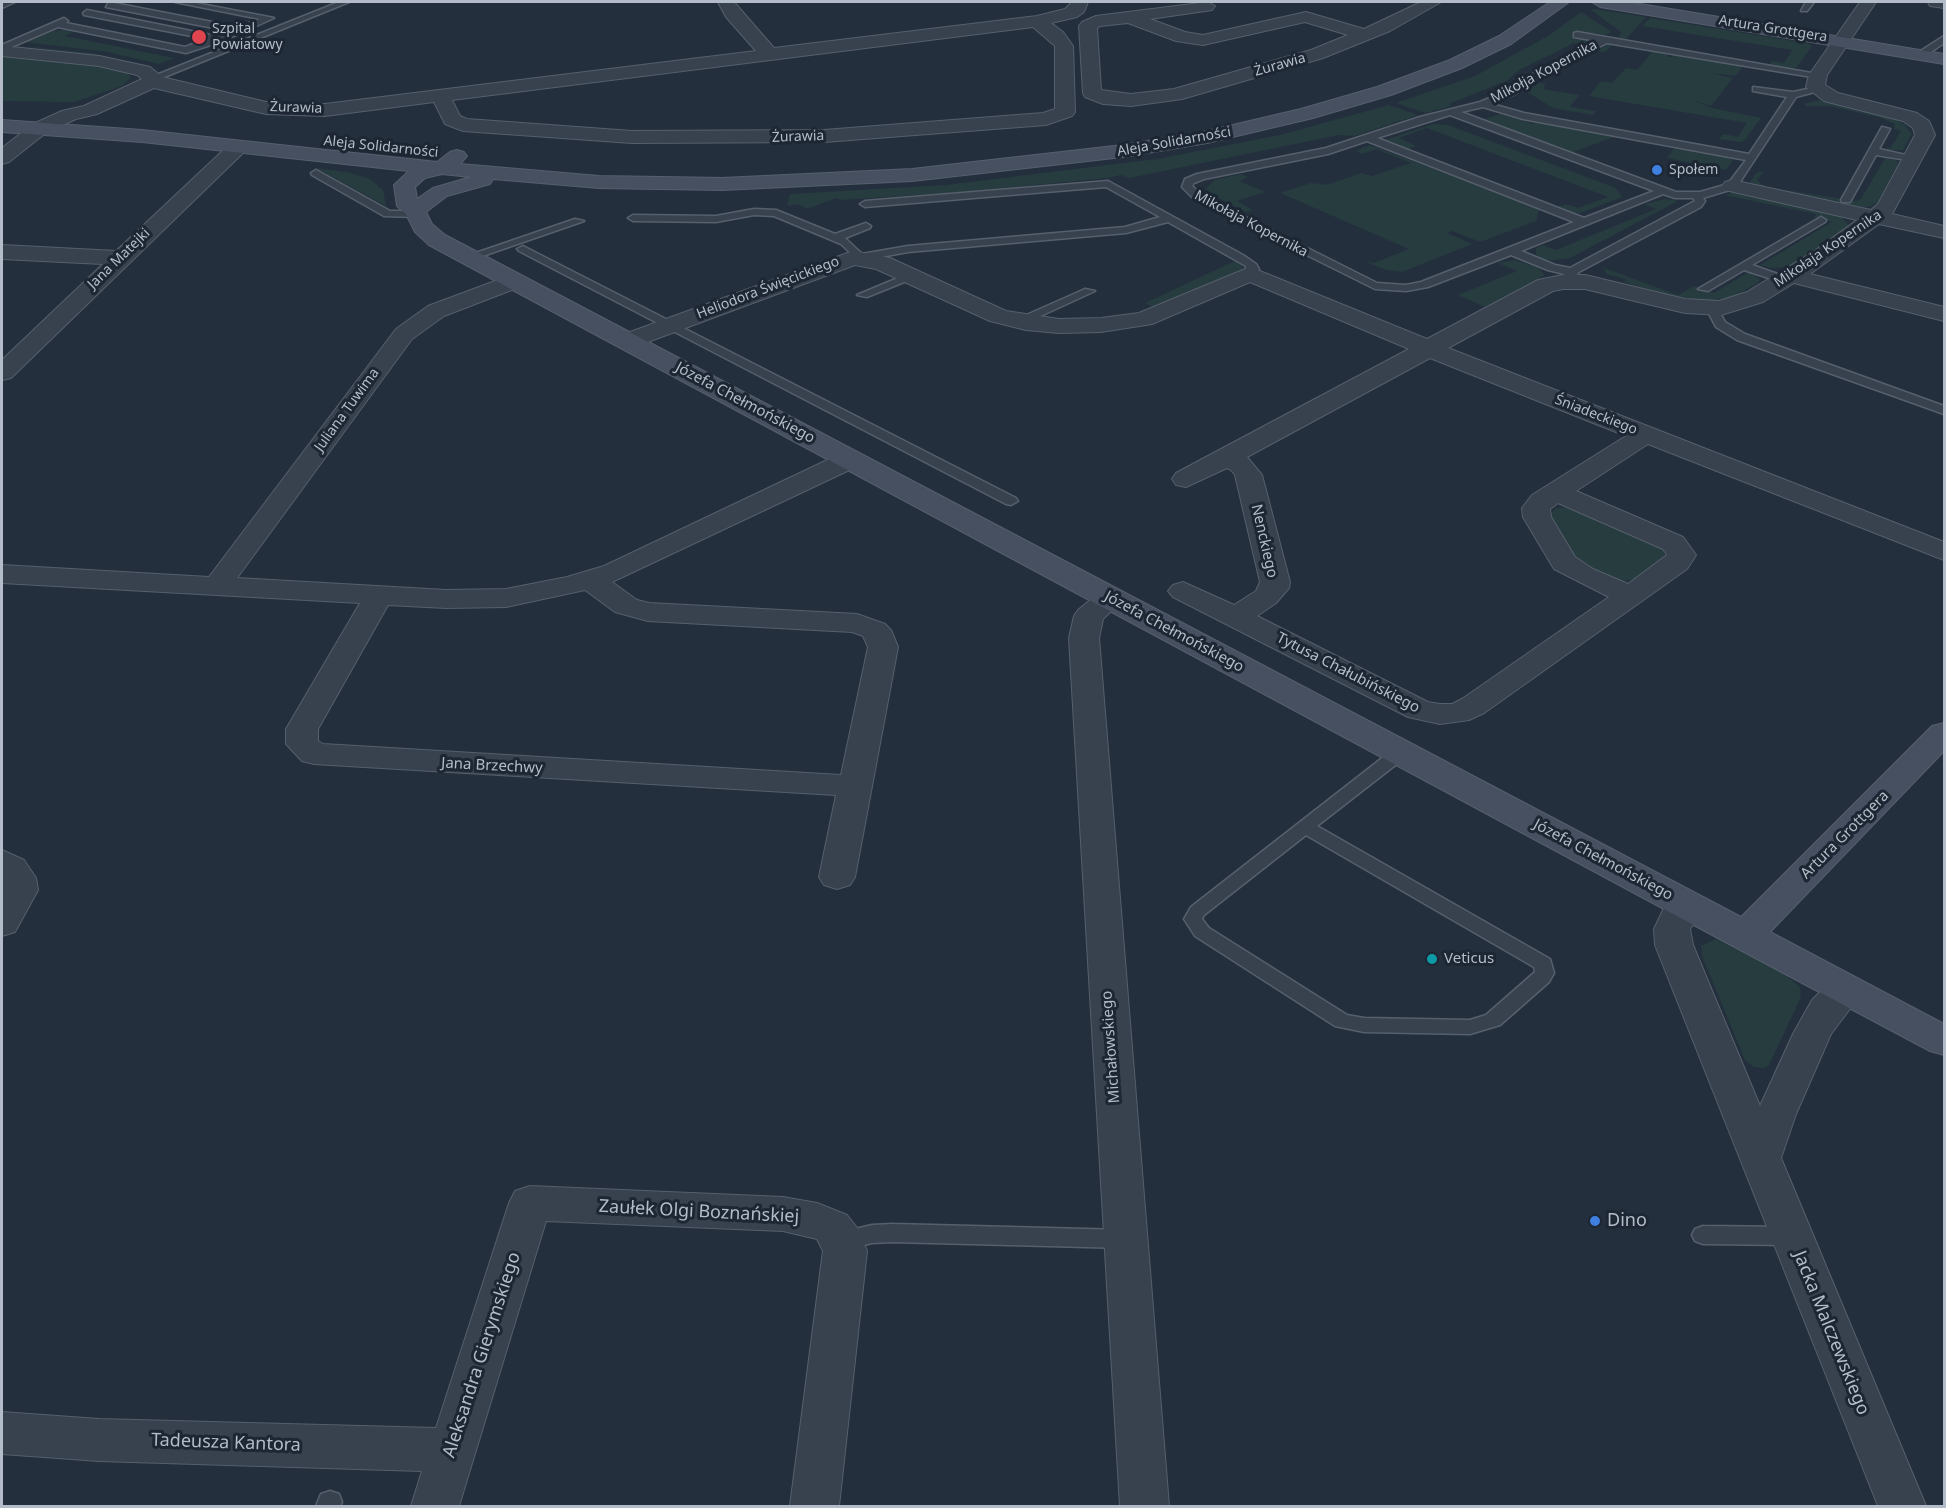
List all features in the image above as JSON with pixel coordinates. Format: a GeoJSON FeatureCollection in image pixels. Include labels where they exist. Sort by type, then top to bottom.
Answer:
{"type":"FeatureCollection","features":[{"type":"Feature","properties":{"kind":"main road","name":"Aleja Solidarności"},"geometry":{"type":"LineString","coordinates":[[2,112],[69,115],[450,162],[554,179],[687,185],[875,177],[996,168],[1133,150],[1248,128],[1360,98],[1443,70],[1505,40],[1561,2]]}},
{"type":"Feature","properties":{"kind":"main road","name":"Artura Grottgera"},"geometry":{"type":"LineString","coordinates":[[1600,2],[1642,5],[1944,59]]}},
{"type":"Feature","properties":{"kind":"main road","name":"Aleja Solidarności"},"geometry":{"type":"LineString","coordinates":[[2,126],[238,147],[339,159],[616,166],[760,182]]}},
{"type":"Feature","properties":{"kind":"main road","name":"Józefa Chełmońskiego"},"geometry":{"type":"LineString","coordinates":[[339,159],[377,170],[417,201],[429,234],[470,257],[1944,1041]]}},
{"type":"Feature","properties":{"kind":"main road"},"geometry":{"type":"LineString","coordinates":[[417,201],[418,174],[450,162]]}},
{"type":"Feature","properties":{"kind":"main road"},"geometry":{"type":"LineString","coordinates":[[417,201],[445,175],[450,162]]}},
{"type":"Feature","properties":{"kind":"main road"},"geometry":{"type":"LineString","coordinates":[[417,201],[486,180],[554,179]]}},
{"type":"Feature","properties":{"kind":"main road","name":"Artura Grottgera"},"geometry":{"type":"LineString","coordinates":[[1744,936],[1944,733]]}},
{"type":"Feature","properties":{"kind":"street"},"geometry":{"type":"LineString","coordinates":[[726,2],[732,13],[770,55]]}},
{"type":"Feature","properties":{"kind":"street","name":"Żurawia"},"geometry":{"type":"LineString","coordinates":[[153,80],[237,103],[292,110],[324,110],[1037,21],[1071,13],[1078,8],[1080,2]]}},
{"type":"Feature","properties":{"kind":"street","name":"Żurawia"},"geometry":{"type":"LineString","coordinates":[[1206,6],[1096,21],[1088,26],[1092,93],[1095,96],[1131,100],[1169,96],[1309,57],[1365,35],[1433,2]]}},
{"type":"Feature","properties":{"kind":"street"},"geometry":{"type":"LineString","coordinates":[[1818,83],[1842,40],[1868,2]]}},
{"type":"Feature","properties":{"kind":"street"},"geometry":{"type":"LineString","coordinates":[[1936,2],[1944,3]]}},
{"type":"Feature","properties":{"kind":"street","name":"Żurawia"},"geometry":{"type":"LineString","coordinates":[[1130,18],[1182,37],[1198,40],[1301,16],[1317,18],[1365,35]]}},
{"type":"Feature","properties":{"kind":"street","name":"Żurawia"},"geometry":{"type":"LineString","coordinates":[[441,96],[452,120],[463,125],[632,137],[814,137],[1046,119],[1065,112],[1064,46],[1057,36],[1037,21]]}},
{"type":"Feature","properties":{"kind":"street"},"geometry":{"type":"LineString","coordinates":[[2,49],[99,61],[135,69],[153,80]]}},
{"type":"Feature","properties":{"kind":"street"},"geometry":{"type":"LineString","coordinates":[[2,158],[40,128],[69,115],[90,110],[153,80]]}},
{"type":"Feature","properties":{"kind":"street","name":"Mikołaja Kopernika"},"geometry":{"type":"LineString","coordinates":[[1186,479],[1536,289],[1573,276],[1684,306],[1708,298],[1743,302],[1789,278],[1876,217],[1890,204],[1925,135],[1916,120],[1904,114],[1839,99],[1818,83]]}},
{"type":"Feature","properties":{"kind":"street","name":"Jana Matejki"},"geometry":{"type":"LineString","coordinates":[[2,373],[238,147]]}},
{"type":"Feature","properties":{"kind":"street"},"geometry":{"type":"LineString","coordinates":[[1732,186],[1944,232]]}},
{"type":"Feature","properties":{"kind":"street"},"geometry":{"type":"LineString","coordinates":[[2,252],[120,258]]}},
{"type":"Feature","properties":{"kind":"street","name":"Heliodora Święcickiego"},"geometry":{"type":"LineString","coordinates":[[628,341],[840,261],[859,258],[877,261],[984,310],[1019,321],[1080,326],[1137,321],[1165,312],[1250,274]]}},
{"type":"Feature","properties":{"kind":"street","name":"Śniadeckiego"},"geometry":{"type":"LineString","coordinates":[[1250,274],[1427,348],[1944,552]]}},
{"type":"Feature","properties":{"kind":"street"},"geometry":{"type":"LineString","coordinates":[[1789,278],[1943,314]]}},
{"type":"Feature","properties":{"kind":"street","name":"Juliana Tuwima"},"geometry":{"type":"LineString","coordinates":[[217,586],[404,334],[435,311],[514,281]]}},
{"type":"Feature","properties":{"kind":"street"},"geometry":{"type":"LineString","coordinates":[[1630,596],[1576,571],[1560,557],[1536,512],[1538,505],[1556,492],[1646,434]]}},
{"type":"Feature","properties":{"kind":"street","name":"Nenckiego"},"geometry":{"type":"LineString","coordinates":[[1227,457],[1240,464],[1248,475],[1275,582],[1274,588],[1266,597],[1236,616]]}},
{"type":"Feature","properties":{"kind":"street"},"geometry":{"type":"LineString","coordinates":[[2,574],[465,600],[506,598],[590,580],[661,551],[851,459]]}},
{"type":"Feature","properties":{"kind":"street","name":"Tytusa Chałubińskiego"},"geometry":{"type":"LineString","coordinates":[[1183,591],[1419,710],[1449,714],[1473,706],[1677,563],[1682,555],[1681,551],[1665,539],[1556,492]]}},
{"type":"Feature","properties":{"kind":"street"},"geometry":{"type":"LineString","coordinates":[[590,580],[626,606],[648,612],[857,623],[866,625],[880,636],[882,647],[837,877]]}},
{"type":"Feature","properties":{"kind":"street","name":"Jana Brzechwy"},"geometry":{"type":"LineString","coordinates":[[380,595],[302,729],[302,744],[314,754],[855,786]]}},
{"type":"Feature","properties":{"kind":"street","name":"Michałowskiego"},"geometry":{"type":"LineString","coordinates":[[1110,598],[1089,616],[1084,638],[1145,1506]]}},
{"type":"Feature","properties":{"kind":"street"},"geometry":{"type":"LineString","coordinates":[[2,862],[11,868],[18,878],[20,890],[2,923]]}},
{"type":"Feature","properties":{"kind":"street","name":"Jacka Malczewskiego"},"geometry":{"type":"LineString","coordinates":[[1688,906],[1678,915],[1671,929],[1674,945],[1902,1506]]}},
{"type":"Feature","properties":{"kind":"street"},"geometry":{"type":"LineString","coordinates":[[1760,1160],[1776,1114],[1812,1034],[1826,1010],[1846,989]]}},
{"type":"Feature","properties":{"kind":"street","name":"Zaułek Olgi Boznańskiej"},"geometry":{"type":"LineString","coordinates":[[530,1203],[801,1216],[832,1227],[843,1241]]}},
{"type":"Feature","properties":{"kind":"street","name":"Aleksandra Gierymskiego"},"geometry":{"type":"LineString","coordinates":[[435,1506],[530,1203]]}},
{"type":"Feature","properties":{"kind":"street"},"geometry":{"type":"LineString","coordinates":[[815,1506],[844,1263],[843,1241]]}},
{"type":"Feature","properties":{"kind":"street","name":"Tadeusza Kantora"},"geometry":{"type":"LineString","coordinates":[[2,1432],[99,1440],[452,1449]]}},
{"type":"Feature","properties":{"kind":"lane"},"geometry":{"type":"LineString","coordinates":[[2,5],[11,2]]}},
{"type":"Feature","properties":{"kind":"lane"},"geometry":{"type":"LineString","coordinates":[[2,49],[56,24],[119,2]]}},
{"type":"Feature","properties":{"kind":"lane"},"geometry":{"type":"LineString","coordinates":[[56,24],[183,50],[197,48],[270,18],[179,2]]}},
{"type":"Feature","properties":{"kind":"lane"},"geometry":{"type":"LineString","coordinates":[[153,80],[345,2]]}},
{"type":"Feature","properties":{"kind":"lane"},"geometry":{"type":"LineString","coordinates":[[109,5],[240,30]]}},
{"type":"Feature","properties":{"kind":"lane"},"geometry":{"type":"LineString","coordinates":[[87,13],[220,39]]}},
{"type":"Feature","properties":{"kind":"lane"},"geometry":{"type":"LineString","coordinates":[[1577,35],[1818,83]]}},
{"type":"Feature","properties":{"kind":"lane"},"geometry":{"type":"LineString","coordinates":[[1922,54],[1944,39]]}},
{"type":"Feature","properties":{"kind":"lane","name":"Mikołja Kopernika"},"geometry":{"type":"LineString","coordinates":[[1483,104],[1512,92],[1543,71],[1606,40]]}},
{"type":"Feature","properties":{"kind":"lane"},"geometry":{"type":"LineString","coordinates":[[1732,186],[1737,182],[1793,95],[1818,83]]}},
{"type":"Feature","properties":{"kind":"lane"},"geometry":{"type":"LineString","coordinates":[[1756,89],[1793,95]]}},
{"type":"Feature","properties":{"kind":"lane"},"geometry":{"type":"LineString","coordinates":[[1483,104],[1523,116],[1752,158]]}},
{"type":"Feature","properties":{"kind":"lane","name":"Mikołaja Kopernika"},"geometry":{"type":"LineString","coordinates":[[1483,104],[1328,151],[1201,176],[1187,184],[1188,190],[1375,286],[1406,288],[1424,285],[1662,191]]}},
{"type":"Feature","properties":{"kind":"lane","name":"Mikołaja Kopernika"},"geometry":{"type":"LineString","coordinates":[[1451,112],[1662,191],[1696,195],[1732,186]]}},
{"type":"Feature","properties":{"kind":"lane"},"geometry":{"type":"LineString","coordinates":[[1846,201],[1885,129]]}},
{"type":"Feature","properties":{"kind":"lane"},"geometry":{"type":"LineString","coordinates":[[1368,138],[1584,222]]}},
{"type":"Feature","properties":{"kind":"lane"},"geometry":{"type":"LineString","coordinates":[[1873,151],[1914,158]]}},
{"type":"Feature","properties":{"kind":"lane"},"geometry":{"type":"LineString","coordinates":[[316,173],[388,214],[417,201]]}},
{"type":"Feature","properties":{"kind":"lane"},"geometry":{"type":"LineString","coordinates":[[865,204],[1108,184],[1250,264],[1253,269],[1250,274]]}},
{"type":"Feature","properties":{"kind":"lane"},"geometry":{"type":"LineString","coordinates":[[1573,276],[1697,205],[1700,201],[1696,195]]}},
{"type":"Feature","properties":{"kind":"lane"},"geometry":{"type":"LineString","coordinates":[[633,218],[720,219],[769,212],[783,215],[835,238],[854,249],[859,258],[919,248],[1126,230],[1169,218]]}},
{"type":"Feature","properties":{"kind":"lane"},"geometry":{"type":"LineString","coordinates":[[470,257],[579,220]]}},
{"type":"Feature","properties":{"kind":"lane"},"geometry":{"type":"LineString","coordinates":[[1821,220],[1744,266],[1708,298],[1720,324],[1741,337],[1944,410]]}},
{"type":"Feature","properties":{"kind":"lane"},"geometry":{"type":"LineString","coordinates":[[835,238],[866,226]]}},
{"type":"Feature","properties":{"kind":"lane"},"geometry":{"type":"LineString","coordinates":[[919,248],[937,256]]}},
{"type":"Feature","properties":{"kind":"lane"},"geometry":{"type":"LineString","coordinates":[[523,249],[1011,501]]}},
{"type":"Feature","properties":{"kind":"lane","name":"Mikołaja Kopernika"},"geometry":{"type":"LineString","coordinates":[[1511,251],[1573,276]]}},
{"type":"Feature","properties":{"kind":"lane"},"geometry":{"type":"LineString","coordinates":[[1744,266],[1789,278]]}},
{"type":"Feature","properties":{"kind":"lane"},"geometry":{"type":"LineString","coordinates":[[863,295],[910,276]]}},
{"type":"Feature","properties":{"kind":"lane"},"geometry":{"type":"LineString","coordinates":[[1019,321],[1089,291]]}},
{"type":"Feature","properties":{"kind":"lane"},"geometry":{"type":"LineString","coordinates":[[1306,827],[1543,964],[1545,973],[1494,1020],[1479,1026],[1352,1024],[1321,1009],[1198,928],[1194,919],[1197,911],[1401,752]]}},
{"type":"Feature","properties":{"kind":"lane"},"geometry":{"type":"LineString","coordinates":[[843,1241],[872,1234],[892,1233],[1125,1239]]}},
{"type":"Feature","properties":{"kind":"lane"},"geometry":{"type":"LineString","coordinates":[[1702,1235],[1791,1236]]}},
{"type":"Feature","properties":{"kind":"green space"},"geometry":{"type":"Polygon","coordinates":[[[1591,10],[1646,17],[1625,40],[1619,37],[1621,32],[1591,10]]]}},
{"type":"Feature","properties":{"kind":"green space"},"geometry":{"type":"Polygon","coordinates":[[[1581,12],[1612,32],[1605,35],[1595,33],[1582,38],[1592,43],[1586,46],[1574,43],[1519,70],[1506,82],[1513,86],[1501,83],[1449,104],[1452,106],[1425,113],[1396,103],[1475,76],[1548,36],[1581,12]]]}},
{"type":"Feature","properties":{"kind":"green space"},"geometry":{"type":"Polygon","coordinates":[[[1650,18],[1806,43],[1812,46],[1797,67],[1790,69],[1769,65],[1772,61],[1784,63],[1792,50],[1642,26],[1650,18]]]}},
{"type":"Feature","properties":{"kind":"green space"},"geometry":{"type":"Polygon","coordinates":[[[54,31],[73,32],[65,36],[174,58],[159,64],[108,52],[24,42],[54,31]]]}},
{"type":"Feature","properties":{"kind":"green space"},"geometry":{"type":"Polygon","coordinates":[[[1610,43],[1663,51],[1669,57],[1673,57],[1670,52],[1744,64],[1736,76],[1710,73],[1733,78],[1711,106],[1690,99],[1712,108],[1761,118],[1744,141],[1739,142],[1719,139],[1723,134],[1738,137],[1747,123],[1589,96],[1601,81],[1612,83],[1626,68],[1637,70],[1652,52],[1612,45],[1605,52],[1596,51],[1610,43]]]}},
{"type":"Feature","properties":{"kind":"green space"},"geometry":{"type":"Polygon","coordinates":[[[24,46],[92,53],[152,66],[147,67],[108,58],[24,46]]]}},
{"type":"Feature","properties":{"kind":"green space"},"geometry":{"type":"Polygon","coordinates":[[[2,54],[73,60],[131,73],[128,74],[131,78],[122,86],[74,102],[2,101],[2,54]]]}},
{"type":"Feature","properties":{"kind":"green space"},"geometry":{"type":"Polygon","coordinates":[[[1539,83],[1546,84],[1543,89],[1579,95],[1570,107],[1596,111],[1593,115],[1553,108],[1527,92],[1539,83]]]}},
{"type":"Feature","properties":{"kind":"green space"},"geometry":{"type":"Polygon","coordinates":[[[1821,100],[1869,109],[1889,116],[1905,125],[1912,134],[1903,150],[1885,150],[1891,147],[1901,131],[1894,129],[1895,124],[1878,117],[1830,106],[1805,106],[1805,103],[1821,100]]]}},
{"type":"Feature","properties":{"kind":"green space"},"geometry":{"type":"Polygon","coordinates":[[[1389,105],[1418,115],[1354,136],[1339,135],[1129,178],[1121,175],[961,192],[842,200],[836,198],[807,209],[798,204],[787,206],[790,194],[946,185],[1157,159],[1280,135],[1389,105]]]}},
{"type":"Feature","properties":{"kind":"green space"},"geometry":{"type":"Polygon","coordinates":[[[1500,114],[1534,124],[1537,121],[1616,136],[1571,153],[1482,120],[1500,114]]]}},
{"type":"Feature","properties":{"kind":"green space"},"geometry":{"type":"Polygon","coordinates":[[[1433,124],[1448,125],[1616,188],[1622,197],[1581,213],[1572,213],[1557,207],[1566,204],[1578,208],[1608,197],[1427,128],[1399,138],[1416,146],[1408,149],[1385,140],[1433,124]]]}},
{"type":"Feature","properties":{"kind":"green space"},"geometry":{"type":"Polygon","coordinates":[[[1370,145],[1539,209],[1536,221],[1480,242],[1452,231],[1447,233],[1472,244],[1402,272],[1386,270],[1364,261],[1374,263],[1409,249],[1280,193],[1311,183],[1327,185],[1361,173],[1372,176],[1411,163],[1376,149],[1362,154],[1356,151],[1370,145]]]}},
{"type":"Feature","properties":{"kind":"green space"},"geometry":{"type":"Polygon","coordinates":[[[1675,147],[1724,156],[1733,160],[1726,170],[1667,158],[1675,147]]]}},
{"type":"Feature","properties":{"kind":"green space"},"geometry":{"type":"Polygon","coordinates":[[[1879,155],[1896,160],[1898,163],[1878,202],[1871,206],[1859,208],[1754,186],[1750,182],[1756,173],[1764,171],[1757,180],[1766,187],[1856,201],[1861,199],[1885,158],[1879,155]]]}},
{"type":"Feature","properties":{"kind":"green space"},"geometry":{"type":"Polygon","coordinates":[[[316,168],[347,172],[370,179],[383,190],[386,206],[316,168]]]}},
{"type":"Feature","properties":{"kind":"green space"},"geometry":{"type":"Polygon","coordinates":[[[1241,174],[1248,177],[1240,181],[1265,192],[1237,201],[1253,210],[1246,212],[1211,194],[1206,189],[1214,180],[1241,174]]]}},
{"type":"Feature","properties":{"kind":"green space"},"geometry":{"type":"Polygon","coordinates":[[[1735,192],[1840,215],[1849,226],[1790,267],[1771,268],[1760,265],[1832,222],[1814,217],[1816,214],[1724,195],[1735,192]]]}},
{"type":"Feature","properties":{"kind":"green space"},"geometry":{"type":"Polygon","coordinates":[[[1666,199],[1678,201],[1570,258],[1546,261],[1536,254],[1536,248],[1543,245],[1556,250],[1656,209],[1644,204],[1666,199]]]}},
{"type":"Feature","properties":{"kind":"green space"},"geometry":{"type":"Polygon","coordinates":[[[1237,260],[1243,268],[1239,271],[1157,309],[1145,303],[1237,260]]]}},
{"type":"Feature","properties":{"kind":"green space"},"geometry":{"type":"Polygon","coordinates":[[[1514,260],[1537,267],[1545,275],[1485,307],[1458,295],[1517,271],[1498,263],[1514,260]]]}},
{"type":"Feature","properties":{"kind":"green space"},"geometry":{"type":"Polygon","coordinates":[[[1604,268],[1678,295],[1694,286],[1714,293],[1749,272],[1760,279],[1758,283],[1734,296],[1711,301],[1666,295],[1624,282],[1626,279],[1606,274],[1604,268]]]}},
{"type":"Feature","properties":{"kind":"green space"},"geometry":{"type":"Polygon","coordinates":[[[1568,507],[1662,548],[1665,557],[1635,579],[1626,581],[1615,580],[1575,561],[1550,514],[1556,508],[1568,507]]]}},
{"type":"Feature","properties":{"kind":"green space"},"geometry":{"type":"Polygon","coordinates":[[[1716,939],[1784,974],[1800,987],[1801,997],[1769,1065],[1765,1068],[1754,1067],[1745,1060],[1702,956],[1701,946],[1716,939]]]}},
{"type":"Feature","properties":{"kind":"place","name":"Szpital Powiatowy"},"geometry":{"type":"Point","coordinates":[199,37]}},
{"type":"Feature","properties":{"kind":"place","name":"Społem"},"geometry":{"type":"Point","coordinates":[1657,170]}},
{"type":"Feature","properties":{"kind":"place","name":"Veticus"},"geometry":{"type":"Point","coordinates":[1432,959]}},
{"type":"Feature","properties":{"kind":"place","name":"Dino"},"geometry":{"type":"Point","coordinates":[1595,1221]}}]}
